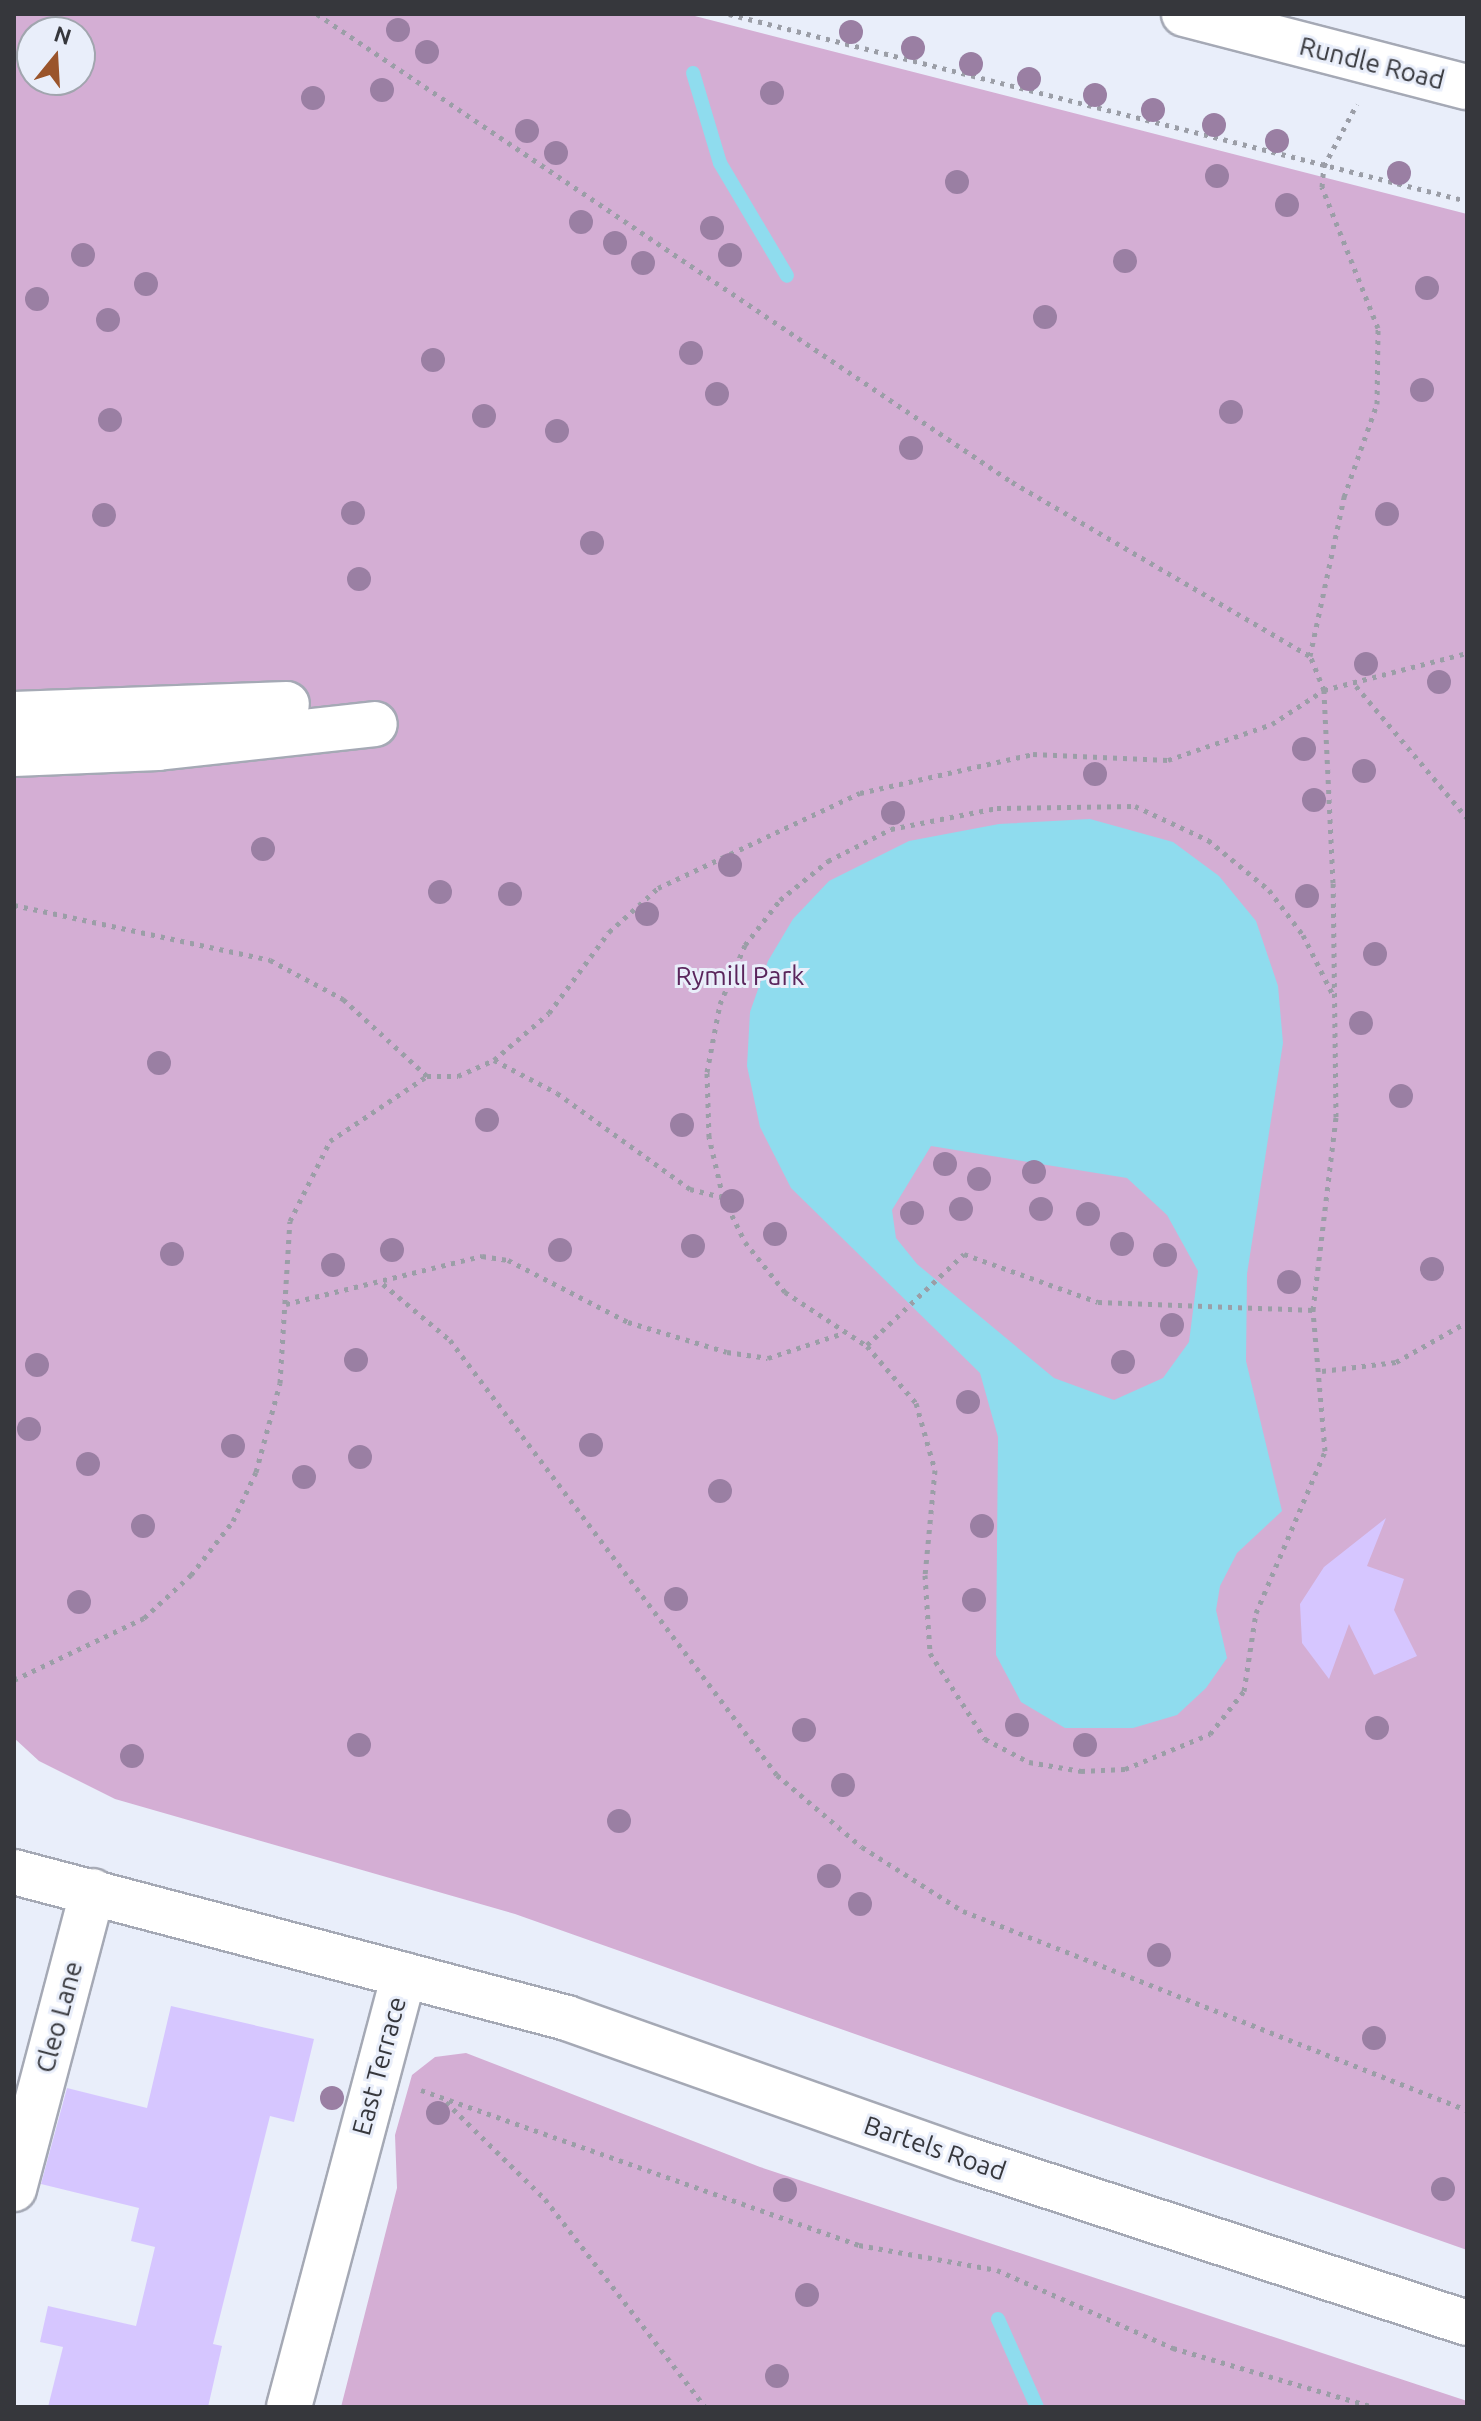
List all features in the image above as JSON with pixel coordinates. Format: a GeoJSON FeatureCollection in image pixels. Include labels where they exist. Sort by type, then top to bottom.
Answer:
{"type":"FeatureCollection","features":[{"type":"Feature","properties":{"kind":"main road","name":"Rundle Road"},"geometry":{"type":"LineString","coordinates":[[1184,14],[1467,87]]}},
{"type":"Feature","properties":{"kind":"main road"},"geometry":{"type":"LineString","coordinates":[[14,754],[214,726],[330,700]]}},
{"type":"Feature","properties":{"kind":"main road"},"geometry":{"type":"LineString","coordinates":[[14,714],[214,726],[375,724]]}},
{"type":"Feature","properties":{"kind":"main road","name":"East Terrace"},"geometry":{"type":"LineString","coordinates":[[14,1872],[404,1975],[289,2407]]}},
{"type":"Feature","properties":{"kind":"main road","name":"Cleo Lane"},"geometry":{"type":"LineString","coordinates":[[14,2189],[93,1891]]}},
{"type":"Feature","properties":{"kind":"main road","name":"Bartels Road"},"geometry":{"type":"LineString","coordinates":[[404,1975],[567,2018],[966,2159],[1467,2323]]}},
{"type":"Feature","properties":{"kind":"path"},"geometry":{"type":"LineString","coordinates":[[317,14],[1012,482],[1310,656]]}},
{"type":"Feature","properties":{"kind":"path"},"geometry":{"type":"LineString","coordinates":[[729,14],[1467,201]]}},
{"type":"Feature","properties":{"kind":"path"},"geometry":{"type":"LineString","coordinates":[[1334,998],[1303,935],[1269,890],[1208,840],[1135,806],[997,808],[891,829],[816,871],[780,900],[745,945],[720,1004],[707,1072],[709,1137],[723,1197],[745,1242],[785,1292],[841,1333],[867,1346],[916,1403],[935,1470],[925,1575],[930,1653],[985,1739],[1029,1762],[1081,1771],[1125,1769],[1168,1755],[1210,1734],[1244,1691],[1256,1613],[1325,1451],[1322,1371],[1313,1310],[1336,1117],[1334,998],[1324,690],[1310,656],[1344,497],[1377,404],[1378,328],[1322,187],[1324,166],[1352,124]]}},
{"type":"Feature","properties":{"kind":"path"},"geometry":{"type":"LineString","coordinates":[[14,1680],[144,1618],[210,1552],[256,1472],[280,1383],[286,1304],[284,1251],[313,1163],[368,1112],[427,1076],[458,1076],[494,1060],[549,1013],[609,932],[658,888],[860,793],[1033,754],[1168,760],[1272,724],[1324,690],[1356,686],[1467,653]]}},
{"type":"Feature","properties":{"kind":"path"},"geometry":{"type":"LineString","coordinates":[[1356,686],[1467,818]]}},
{"type":"Feature","properties":{"kind":"path"},"geometry":{"type":"LineString","coordinates":[[14,905],[270,960],[332,990],[427,1076]]}},
{"type":"Feature","properties":{"kind":"path"},"geometry":{"type":"LineString","coordinates":[[494,1060],[557,1093],[690,1189],[723,1197]]}},
{"type":"Feature","properties":{"kind":"path"},"geometry":{"type":"LineString","coordinates":[[867,1346],[964,1254],[1098,1302],[1313,1310]]}},
{"type":"Feature","properties":{"kind":"path"},"geometry":{"type":"LineString","coordinates":[[286,1304],[383,1284],[482,1256],[508,1260],[628,1322],[727,1352],[768,1358],[841,1333]]}},
{"type":"Feature","properties":{"kind":"path"},"geometry":{"type":"LineString","coordinates":[[383,1284],[450,1340],[777,1775],[862,1847],[963,1911],[1467,2110]]}},
{"type":"Feature","properties":{"kind":"path"},"geometry":{"type":"LineString","coordinates":[[1322,1371],[1396,1362],[1467,1322]]}},
{"type":"Feature","properties":{"kind":"path"},"geometry":{"type":"LineString","coordinates":[[416,2088],[859,2245],[997,2270],[1173,2348],[1374,2407]]}},
{"type":"Feature","properties":{"kind":"path"},"geometry":{"type":"LineString","coordinates":[[442,2099],[545,2199],[705,2407]]}},
{"type":"Feature","properties":{"kind":"green space","name":"Rymill Park"},"geometry":{"type":"Polygon","coordinates":[[[14,14],[687,14],[1467,214],[1467,2250],[515,1914],[115,1799],[39,1761],[14,1738],[14,14]]]}},
{"type":"Feature","properties":{"kind":"green space"},"geometry":{"type":"Polygon","coordinates":[[[466,2053],[760,2167],[1467,2401],[1467,2407],[341,2407],[397,2188],[395,2135],[412,2075],[435,2057],[466,2053]]]}},
{"type":"Feature","properties":{"kind":"water"},"geometry":{"type":"Polygon","coordinates":[[[1090,819],[1173,842],[1219,876],[1256,921],[1278,986],[1283,1043],[1247,1274],[1246,1361],[1282,1511],[1237,1553],[1220,1586],[1216,1610],[1227,1658],[1206,1688],[1177,1715],[1133,1728],[1065,1728],[1021,1702],[996,1655],[998,1437],[980,1373],[791,1188],[760,1127],[747,1066],[750,1012],[768,961],[793,919],[829,881],[909,841],[999,824],[1090,819]],[[931,1146],[892,1210],[896,1238],[917,1264],[1054,1378],[1114,1400],[1163,1378],[1189,1342],[1198,1271],[1167,1215],[1127,1178],[931,1146]]]}},
{"type":"Feature","properties":{"kind":"building"},"geometry":{"type":"Polygon","coordinates":[[[1386,1518],[1367,1566],[1404,1579],[1394,1610],[1417,1656],[1374,1675],[1349,1624],[1329,1679],[1302,1643],[1300,1604],[1324,1567],[1386,1518]]]}},
{"type":"Feature","properties":{"kind":"building"},"geometry":{"type":"Polygon","coordinates":[[[171,2006],[314,2039],[294,2122],[270,2116],[213,2344],[222,2346],[208,2407],[48,2407],[63,2347],[40,2342],[48,2306],[136,2326],[155,2247],[131,2241],[139,2208],[41,2184],[67,2088],[147,2108],[171,2006]]]}},
{"type":"Feature","properties":{"kind":"waterway"},"geometry":{"type":"LineString","coordinates":[[693,73],[720,163],[787,276]]}},
{"type":"Feature","properties":{"kind":"waterway"},"geometry":{"type":"LineString","coordinates":[[998,2319],[1037,2407]]}}]}
